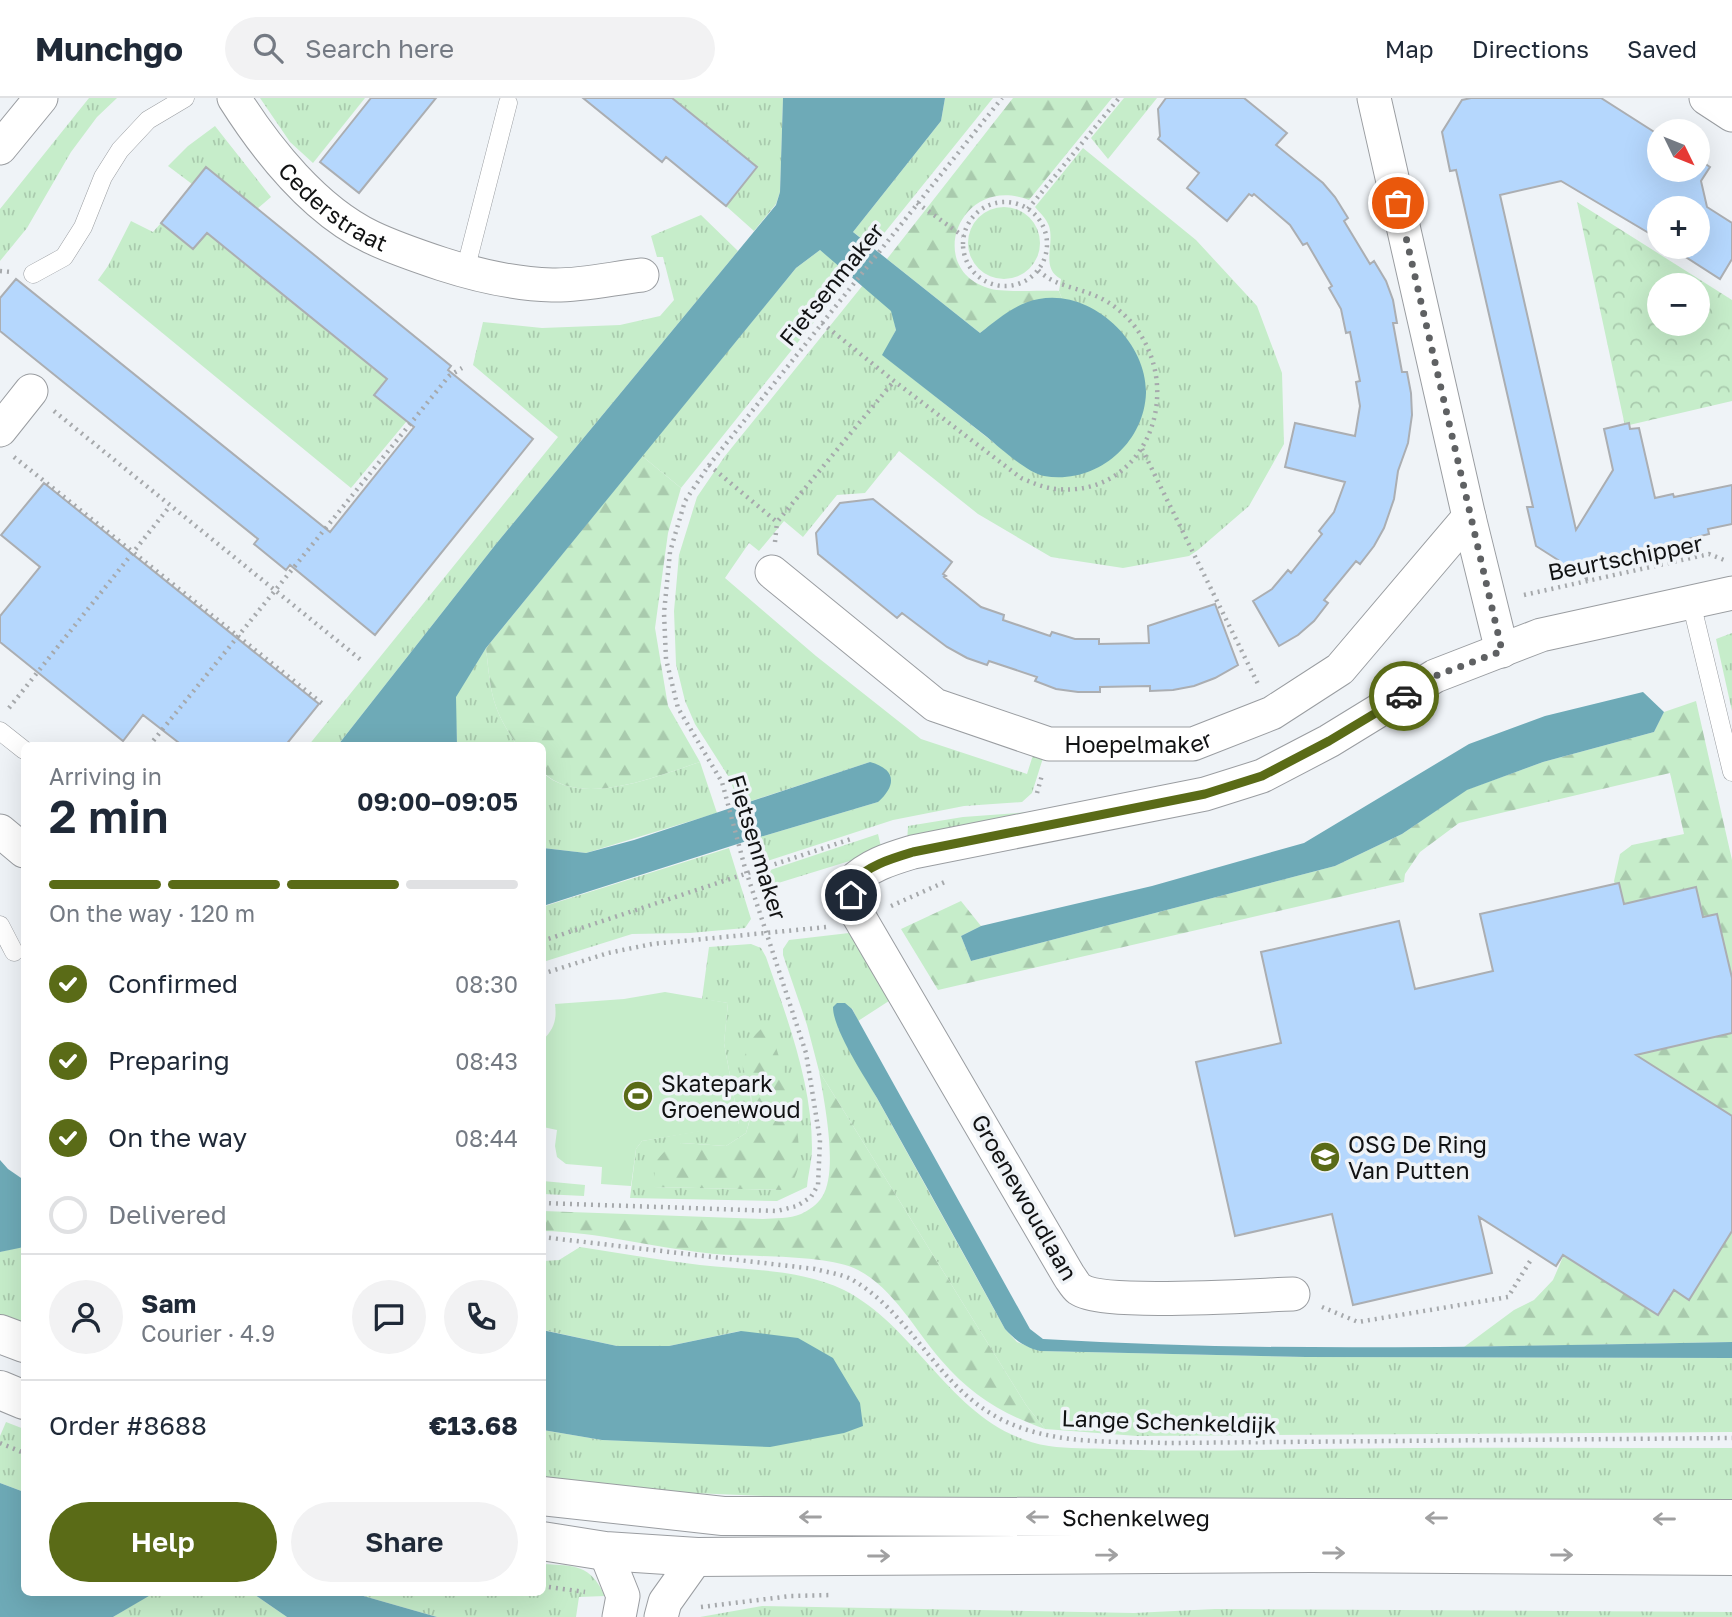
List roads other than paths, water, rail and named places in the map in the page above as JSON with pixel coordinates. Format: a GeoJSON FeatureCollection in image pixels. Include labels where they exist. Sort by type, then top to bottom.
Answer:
{"type":"FeatureCollection","features":[{"type":"Feature","properties":{"kind":"main road"},"geometry":{"type":"LineString","coordinates":[[0,1334],[21,1342]]}},
{"type":"Feature","properties":{"kind":"main road"},"geometry":{"type":"LineString","coordinates":[[0,1390],[21,1399]]}},
{"type":"Feature","properties":{"kind":"main road","name":"Schenkelweg"},"geometry":{"type":"LineString","coordinates":[[546,1496],[723,1516],[1732,1519]]}},
{"type":"Feature","properties":{"kind":"main road","name":"Schenkelweg"},"geometry":{"type":"LineString","coordinates":[[546,1542],[605,1551],[698,1557],[1311,1553],[1732,1556]]}},
{"type":"Feature","properties":{"kind":"street"},"geometry":{"type":"LineString","coordinates":[[0,148],[41,98]]}},
{"type":"Feature","properties":{"kind":"street","name":"Cederstraat"},"geometry":{"type":"LineString","coordinates":[[234,98],[254,130],[291,175],[333,212],[370,237],[484,276],[552,285],[642,275]]}},
{"type":"Feature","properties":{"kind":"street"},"geometry":{"type":"LineString","coordinates":[[1374,98],[1502,651]]}},
{"type":"Feature","properties":{"kind":"street"},"geometry":{"type":"LineString","coordinates":[[1706,98],[1732,116]]}},
{"type":"Feature","properties":{"kind":"street"},"geometry":{"type":"LineString","coordinates":[[5,442],[31,391]]}},
{"type":"Feature","properties":{"kind":"street","name":"Hoepelmaker"},"geometry":{"type":"LineString","coordinates":[[772,572],[936,705],[1049,744],[1193,744],[1272,713],[1340,669],[1469,517]]}},
{"type":"Feature","properties":{"kind":"street","name":"Groenewoudlaan"},"geometry":{"type":"LineString","coordinates":[[1293,1294],[1181,1298],[1096,1295],[1079,1289],[860,920],[851,895],[851,883],[862,872],[877,864],[913,852],[1158,805],[1262,776],[1329,741],[1435,676],[1541,635],[1732,593]]}},
{"type":"Feature","properties":{"kind":"street"},"geometry":{"type":"LineString","coordinates":[[0,831],[21,848]]}},
{"type":"Feature","properties":{"kind":"street"},"geometry":{"type":"LineString","coordinates":[[605,1551],[623,1596],[619,1617]]}},
{"type":"Feature","properties":{"kind":"street"},"geometry":{"type":"LineString","coordinates":[[661,1617],[665,1602],[698,1557]]}},
{"type":"Feature","properties":{"kind":"lane"},"geometry":{"type":"LineString","coordinates":[[33,274],[64,257],[83,227],[103,177],[120,150],[148,120],[185,98]]}},
{"type":"Feature","properties":{"kind":"lane"},"geometry":{"type":"LineString","coordinates":[[465,271],[508,103]]}},
{"type":"Feature","properties":{"kind":"lane"},"geometry":{"type":"LineString","coordinates":[[1691,602],[1732,772]]}},
{"type":"Feature","properties":{"kind":"lane"},"geometry":{"type":"LineString","coordinates":[[0,731],[21,748]]}},
{"type":"Feature","properties":{"kind":"lane"},"geometry":{"type":"LineString","coordinates":[[0,925],[14,952]]}},
{"type":"Feature","properties":{"kind":"water"},"geometry":{"type":"Polygon","coordinates":[[[783,98],[945,98],[941,121],[853,232],[980,333],[1015,308],[1039,299],[1059,298],[1078,302],[1112,323],[1137,355],[1144,374],[1146,393],[1143,412],[1126,444],[1098,467],[1081,474],[1044,476],[1022,465],[882,355],[896,330],[891,311],[820,250],[796,268],[486,648],[456,697],[457,742],[340,742],[496,544],[776,205],[780,192],[783,98]]]}},
{"type":"Feature","properties":{"kind":"water"},"geometry":{"type":"Polygon","coordinates":[[[1643,692],[1664,712],[1654,732],[1543,762],[1467,790],[1402,834],[1335,866],[971,961],[961,936],[981,926],[1152,886],[1304,843],[1469,744],[1545,716],[1643,692]]]}},
{"type":"Feature","properties":{"kind":"water"},"geometry":{"type":"Polygon","coordinates":[[[870,762],[885,769],[891,778],[888,790],[878,802],[546,905],[546,848],[586,853],[634,840],[870,762]]]}},
{"type":"Feature","properties":{"kind":"water"},"geometry":{"type":"Polygon","coordinates":[[[837,1003],[845,1003],[852,1009],[1030,1329],[1043,1339],[1301,1347],[1732,1342],[1732,1358],[1306,1357],[1040,1351],[1030,1348],[1005,1329],[850,1053],[834,1017],[833,1007],[837,1003]]]}},
{"type":"Feature","properties":{"kind":"water"},"geometry":{"type":"Polygon","coordinates":[[[0,1160],[21,1178],[21,1248],[0,1252],[0,1160]]]}},
{"type":"Feature","properties":{"kind":"water"},"geometry":{"type":"Polygon","coordinates":[[[546,1331],[617,1346],[669,1346],[741,1331],[798,1338],[833,1358],[860,1403],[863,1426],[844,1433],[770,1447],[602,1440],[546,1431],[546,1331]]]}},
{"type":"Feature","properties":{"kind":"water"},"geometry":{"type":"Polygon","coordinates":[[[0,1483],[21,1491],[21,1596],[149,1596],[113,1617],[0,1617],[0,1483]]]}},
{"type":"Feature","properties":{"kind":"water"},"geometry":{"type":"Polygon","coordinates":[[[256,1596],[364,1596],[437,1617],[287,1617],[256,1596]]]}},
{"type":"Feature","properties":{"kind":"place","name":"Skatepark Groenewoud"},"geometry":{"type":"Point","coordinates":[638,1096]}},
{"type":"Feature","properties":{"kind":"place","name":"OSG De Ring Van Putten"},"geometry":{"type":"Point","coordinates":[1325,1157]}}]}
